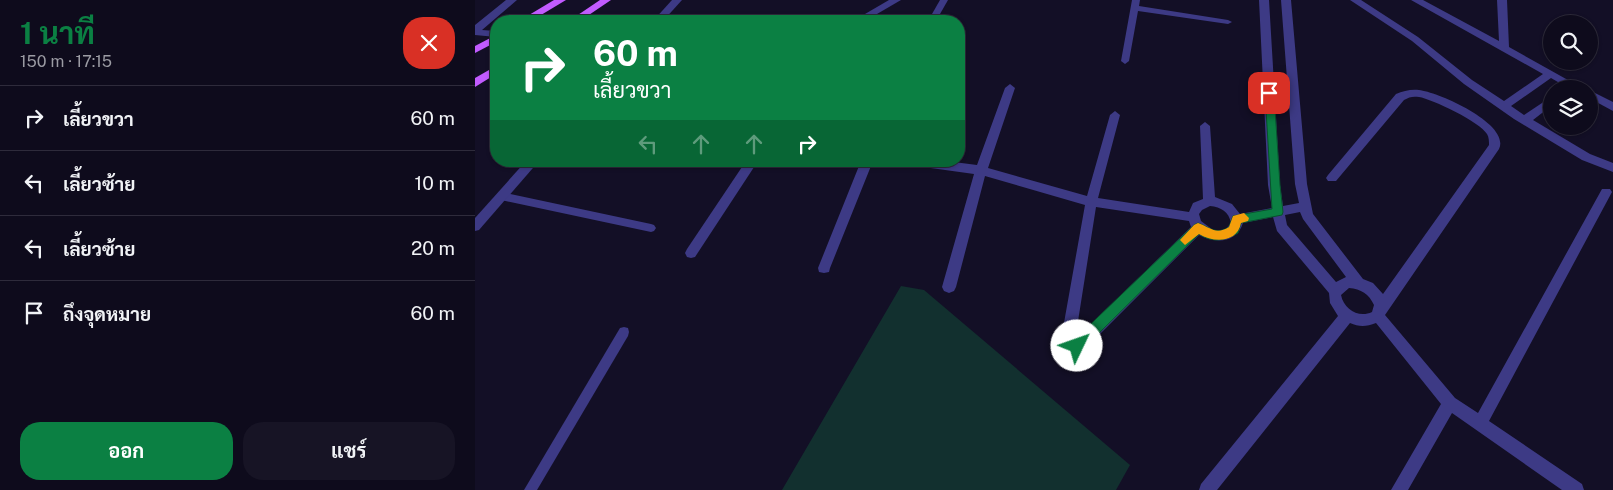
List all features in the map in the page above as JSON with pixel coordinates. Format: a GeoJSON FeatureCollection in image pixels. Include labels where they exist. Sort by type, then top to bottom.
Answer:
{"type":"FeatureCollection","features":[{"type":"Feature","properties":{"kind":"main road"},"geometry":{"type":"LineString","coordinates":[[535,15],[561,0]]}},
{"type":"Feature","properties":{"kind":"main road"},"geometry":{"type":"LineString","coordinates":[[583,15],[606,0]]}},
{"type":"Feature","properties":{"kind":"main road"},"geometry":{"type":"LineString","coordinates":[[475,50],[490,40]]}},
{"type":"Feature","properties":{"kind":"main road"},"geometry":{"type":"LineString","coordinates":[[475,82],[490,73]]}},
{"type":"Feature","properties":{"kind":"street"},"geometry":{"type":"LineString","coordinates":[[494,15],[511,0]]}},
{"type":"Feature","properties":{"kind":"street"},"geometry":{"type":"LineString","coordinates":[[663,15],[677,0]]}},
{"type":"Feature","properties":{"kind":"street"},"geometry":{"type":"LineString","coordinates":[[869,15],[896,0]]}},
{"type":"Feature","properties":{"kind":"street"},"geometry":{"type":"LineString","coordinates":[[1264,0],[1274,176],[1281,227],[1335,292],[1335,301],[1347,316],[1366,322],[1379,312],[1495,146],[1493,135],[1484,125],[1426,94],[1405,94],[1400,97],[1371,130],[1332,178]]}},
{"type":"Feature","properties":{"kind":"street"},"geometry":{"type":"LineString","coordinates":[[1286,0],[1304,207],[1307,216],[1358,283]]}},
{"type":"Feature","properties":{"kind":"street"},"geometry":{"type":"LineString","coordinates":[[1355,0],[1415,39],[1468,82],[1525,120],[1586,157],[1613,168]]}},
{"type":"Feature","properties":{"kind":"street"},"geometry":{"type":"LineString","coordinates":[[1416,0],[1562,80]]}},
{"type":"Feature","properties":{"kind":"street"},"geometry":{"type":"LineString","coordinates":[[1502,0],[1504,47]]}},
{"type":"Feature","properties":{"kind":"street"},"geometry":{"type":"LineString","coordinates":[[475,31],[490,18]]}},
{"type":"Feature","properties":{"kind":"street"},"geometry":{"type":"LineString","coordinates":[[475,31],[490,35]]}},
{"type":"Feature","properties":{"kind":"street"},"geometry":{"type":"LineString","coordinates":[[1504,106],[1551,73]]}},
{"type":"Feature","properties":{"kind":"street"},"geometry":{"type":"LineString","coordinates":[[949,287],[981,170],[1010,88]]}},
{"type":"Feature","properties":{"kind":"street"},"geometry":{"type":"LineString","coordinates":[[1598,99],[1613,107]]}},
{"type":"Feature","properties":{"kind":"street"},"geometry":{"type":"LineString","coordinates":[[1525,120],[1543,107]]}},
{"type":"Feature","properties":{"kind":"street"},"geometry":{"type":"LineString","coordinates":[[957,167],[981,170],[1091,202],[1195,222],[1210,235],[1224,236],[1234,229],[1237,219],[1230,208],[1224,204],[1209,201],[1197,206],[1195,222],[1077,346],[1071,340],[1069,334],[1091,202],[1115,116]]}},
{"type":"Feature","properties":{"kind":"street"},"geometry":{"type":"LineString","coordinates":[[1205,126],[1209,201]]}},
{"type":"Feature","properties":{"kind":"street"},"geometry":{"type":"LineString","coordinates":[[475,226],[528,167]]}},
{"type":"Feature","properties":{"kind":"street"},"geometry":{"type":"LineString","coordinates":[[691,253],[748,167]]}},
{"type":"Feature","properties":{"kind":"street"},"geometry":{"type":"LineString","coordinates":[[824,268],[865,167]]}},
{"type":"Feature","properties":{"kind":"street"},"geometry":{"type":"LineString","coordinates":[[1480,424],[1606,192]]}},
{"type":"Feature","properties":{"kind":"street"},"geometry":{"type":"LineString","coordinates":[[1237,219],[1304,207]]}},
{"type":"Feature","properties":{"kind":"street"},"geometry":{"type":"LineString","coordinates":[[1335,292],[1341,285],[1347,282],[1358,283],[1375,292],[1379,298],[1379,312],[1450,403],[1577,490]]}},
{"type":"Feature","properties":{"kind":"street"},"geometry":{"type":"LineString","coordinates":[[1207,490],[1347,316]]}},
{"type":"Feature","properties":{"kind":"street"},"geometry":{"type":"LineString","coordinates":[[1399,490],[1450,403]]}},
{"type":"Feature","properties":{"kind":"lane"},"geometry":{"type":"LineString","coordinates":[[936,15],[944,0]]}},
{"type":"Feature","properties":{"kind":"lane"},"geometry":{"type":"LineString","coordinates":[[1125,61],[1135,4],[1228,22]]}},
{"type":"Feature","properties":{"kind":"lane"},"geometry":{"type":"LineString","coordinates":[[501,196],[651,228]]}},
{"type":"Feature","properties":{"kind":"lane"},"geometry":{"type":"LineString","coordinates":[[530,490],[624,332]]}},
{"type":"Feature","properties":{"kind":"green space"},"geometry":{"type":"Polygon","coordinates":[[[901,286],[924,290],[1130,465],[1116,490],[782,490],[901,286]]]}},
{"type":"Feature","properties":{"kind":"slow traffic"},"geometry":{"type":"LineString","coordinates":[[1185,240],[1198,228],[1210,235],[1224,236],[1230,234],[1237,224],[1237,219],[1244,218]]}},
{"type":"Feature","properties":{"kind":"route"},"geometry":{"type":"LineString","coordinates":[[1077,346],[1198,228],[1210,235],[1224,236],[1230,234],[1234,229],[1237,219],[1278,212],[1274,185],[1269,93]]}}]}
